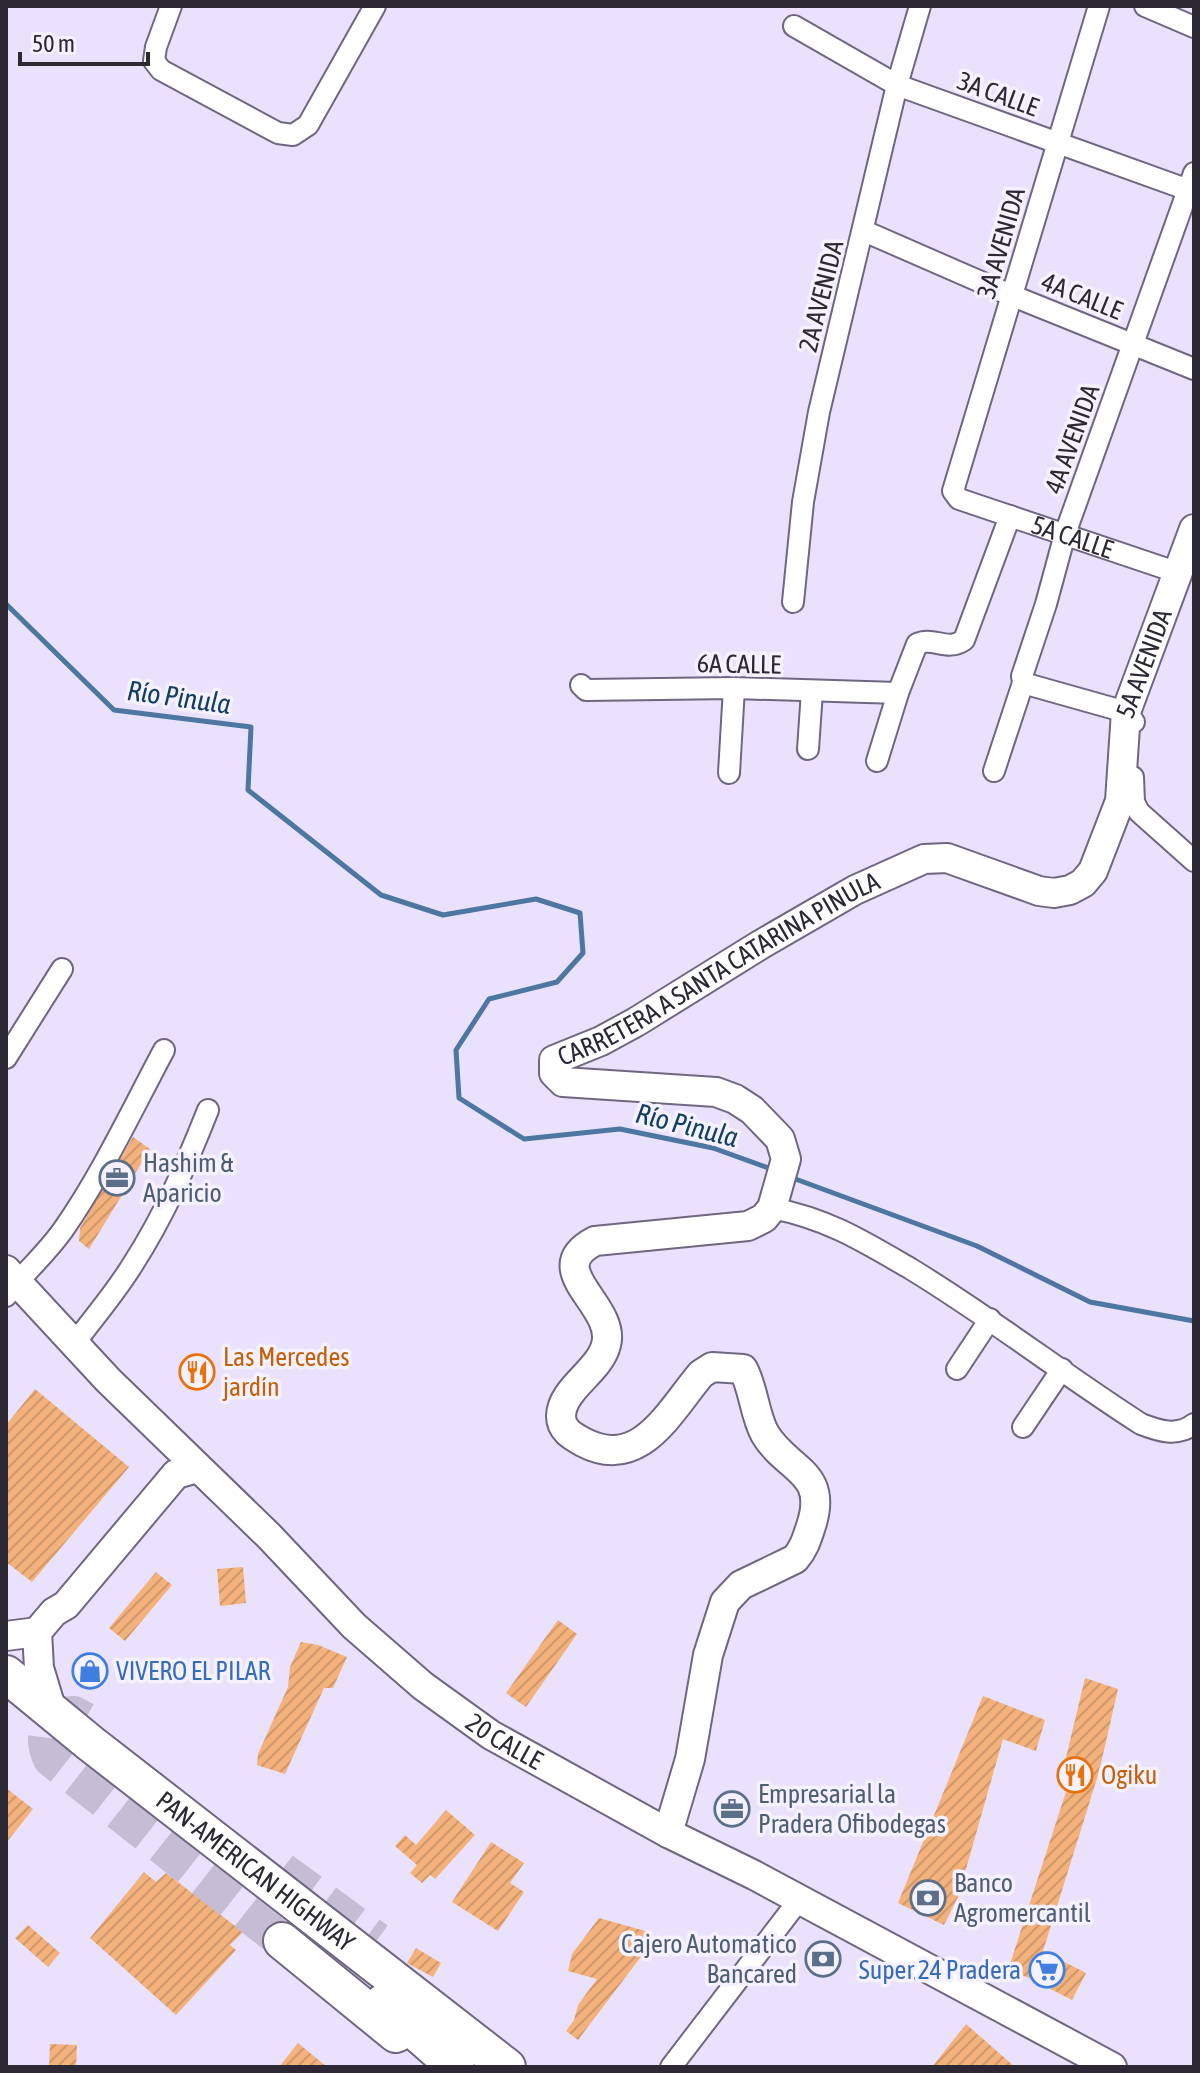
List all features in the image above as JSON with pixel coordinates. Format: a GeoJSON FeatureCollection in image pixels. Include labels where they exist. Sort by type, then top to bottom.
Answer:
{"type":"FeatureCollection","features":[{"type":"Feature","properties":{"kind":"highway","name":"PAN-AMERICAN HIGHWAY"},"geometry":{"type":"LineString","coordinates":[[6,1674],[507,2067]]}},
{"type":"Feature","properties":{"kind":"highway","name":"PAN-AMERICAN HIGHWAY"},"geometry":{"type":"LineString","coordinates":[[6,1703],[417,2030],[456,2067]]}},
{"type":"Feature","properties":{"kind":"highway"},"geometry":{"type":"LineString","coordinates":[[377,1940],[419,2001]]}},
{"type":"Feature","properties":{"kind":"highway"},"geometry":{"type":"LineString","coordinates":[[282,1941],[420,2054],[443,2067]]}},
{"type":"Feature","properties":{"kind":"street"},"geometry":{"type":"LineString","coordinates":[[171,6],[156,47],[154,61],[161,70],[278,133],[293,135],[308,125],[375,6]]}},
{"type":"Feature","properties":{"kind":"street","name":"2A AVENIDA"},"geometry":{"type":"LineString","coordinates":[[793,602],[803,502],[819,412],[897,85],[920,6]]}},
{"type":"Feature","properties":{"kind":"street","name":"3A AVENIDA"},"geometry":{"type":"LineString","coordinates":[[953,494],[952,486],[1013,296],[1099,6]]}},
{"type":"Feature","properties":{"kind":"street"},"geometry":{"type":"LineString","coordinates":[[1145,6],[1194,27]]}},
{"type":"Feature","properties":{"kind":"street","name":"3A CALLE"},"geometry":{"type":"LineString","coordinates":[[794,26],[897,85],[1057,143],[1192,185]]}},
{"type":"Feature","properties":{"kind":"street","name":"4A AVENIDA"},"geometry":{"type":"LineString","coordinates":[[994,771],[1023,683],[1022,676],[1065,534],[1192,185]]}},
{"type":"Feature","properties":{"kind":"street","name":"4A CALLE"},"geometry":{"type":"LineString","coordinates":[[864,231],[1013,296],[1194,369]]}},
{"type":"Feature","properties":{"kind":"street","name":"5A CALLE"},"geometry":{"type":"LineString","coordinates":[[953,494],[959,499],[1185,575]]}},
{"type":"Feature","properties":{"kind":"street"},"geometry":{"type":"LineString","coordinates":[[877,761],[917,644],[924,640],[949,646],[964,640],[1010,516]]}},
{"type":"Feature","properties":{"kind":"street","name":"5A AVENIDA"},"geometry":{"type":"LineString","coordinates":[[1120,801],[1126,712],[1185,575],[1194,529]]}},
{"type":"Feature","properties":{"kind":"street"},"geometry":{"type":"LineString","coordinates":[[1023,683],[1126,712],[1136,726],[1134,802],[1139,812],[1194,861]]}},
{"type":"Feature","properties":{"kind":"street","name":"6A CALLE"},"geometry":{"type":"LineString","coordinates":[[581,685],[586,690],[734,688],[898,693]]}},
{"type":"Feature","properties":{"kind":"street"},"geometry":{"type":"LineString","coordinates":[[729,773],[734,688]]}},
{"type":"Feature","properties":{"kind":"street"},"geometry":{"type":"LineString","coordinates":[[808,749],[812,691]]}},
{"type":"Feature","properties":{"kind":"street","name":"CARRETERA A SANTA CATARINA PINULA"},"geometry":{"type":"LineString","coordinates":[[774,1200],[786,1159],[780,1139],[768,1125],[735,1099],[716,1092],[691,1089],[563,1082],[554,1073],[554,1060],[601,1041],[636,1022],[855,890],[924,859],[947,858],[1039,891],[1054,893],[1070,890],[1083,883],[1093,871],[1120,801]]}},
{"type":"Feature","properties":{"kind":"street"},"geometry":{"type":"LineString","coordinates":[[6,1058],[62,969]]}},
{"type":"Feature","properties":{"kind":"street"},"geometry":{"type":"LineString","coordinates":[[10,1282],[46,1254],[64,1228],[100,1170],[164,1050]]}},
{"type":"Feature","properties":{"kind":"street"},"geometry":{"type":"LineString","coordinates":[[75,1343],[132,1267],[150,1236],[175,1189],[208,1110]]}},
{"type":"Feature","properties":{"kind":"street"},"geometry":{"type":"LineString","coordinates":[[668,1833],[690,1759],[708,1655],[725,1602],[741,1585],[795,1559],[802,1551],[815,1516],[816,1490],[810,1479],[773,1445],[764,1432],[750,1381],[743,1369],[712,1367],[701,1374],[647,1438],[627,1450],[604,1451],[568,1434],[560,1419],[563,1403],[598,1363],[607,1335],[602,1315],[575,1277],[574,1264],[584,1247],[595,1241],[748,1226],[764,1218],[774,1200],[847,1231],[990,1319],[1141,1424],[1174,1433],[1194,1424]]}},
{"type":"Feature","properties":{"kind":"street","name":"20 CALLE"},"geometry":{"type":"LineString","coordinates":[[10,1282],[269,1536],[354,1626],[423,1686],[491,1735],[668,1833],[754,1875],[1112,2067]]}},
{"type":"Feature","properties":{"kind":"street"},"geometry":{"type":"LineString","coordinates":[[957,1369],[990,1319]]}},
{"type":"Feature","properties":{"kind":"street"},"geometry":{"type":"LineString","coordinates":[[1023,1427],[1062,1369]]}},
{"type":"Feature","properties":{"kind":"street"},"geometry":{"type":"LineString","coordinates":[[52,1711],[39,1668],[45,1622],[57,1598],[166,1467],[173,1444]]}},
{"type":"Feature","properties":{"kind":"street"},"geometry":{"type":"LineString","coordinates":[[6,1636],[45,1622],[66,1605],[176,1474],[197,1468]]}},
{"type":"Feature","properties":{"kind":"street"},"geometry":{"type":"LineString","coordinates":[[671,2067],[799,1900]]}},
{"type":"Feature","properties":{"kind":"building","name":"Hashim & Aparicio"},"geometry":{"type":"Polygon","coordinates":[[[133,1137],[150,1149],[89,1249],[79,1241],[80,1228],[133,1137]]]}},
{"type":"Feature","properties":{"kind":"building"},"geometry":{"type":"Polygon","coordinates":[[[35,1389],[129,1467],[32,1582],[6,1562],[6,1425],[35,1389]]]}},
{"type":"Feature","properties":{"kind":"building"},"geometry":{"type":"Polygon","coordinates":[[[243,1567],[246,1603],[220,1606],[217,1569],[243,1567]]]}},
{"type":"Feature","properties":{"kind":"building"},"geometry":{"type":"Polygon","coordinates":[[[156,1572],[172,1585],[125,1641],[109,1628],[156,1572]]]}},
{"type":"Feature","properties":{"kind":"building"},"geometry":{"type":"Polygon","coordinates":[[[558,1620],[577,1634],[526,1707],[506,1693],[558,1620]]]}},
{"type":"Feature","properties":{"kind":"building"},"geometry":{"type":"Polygon","coordinates":[[[301,1642],[318,1645],[347,1657],[333,1688],[324,1688],[285,1774],[257,1765],[258,1754],[288,1687],[290,1667],[301,1642]]]}},
{"type":"Feature","properties":{"kind":"building"},"geometry":{"type":"Polygon","coordinates":[[[1085,1678],[1118,1689],[1099,1772],[1043,1951],[1086,1973],[1072,2000],[1008,1970],[1074,1767],[1064,1766],[1085,1678]]]}},
{"type":"Feature","properties":{"kind":"building"},"geometry":{"type":"Polygon","coordinates":[[[983,1696],[1045,1720],[1036,1751],[1003,1739],[958,1897],[944,1925],[898,1903],[983,1696]]]}},
{"type":"Feature","properties":{"kind":"building"},"geometry":{"type":"Polygon","coordinates":[[[6,1788],[33,1809],[6,1843],[6,1788]]]}},
{"type":"Feature","properties":{"kind":"building"},"geometry":{"type":"Polygon","coordinates":[[[446,1810],[475,1835],[435,1879],[430,1875],[422,1883],[410,1873],[417,1865],[395,1846],[405,1835],[416,1845],[446,1810]]]}},
{"type":"Feature","properties":{"kind":"building"},"geometry":{"type":"Polygon","coordinates":[[[491,1842],[524,1863],[510,1883],[524,1892],[498,1931],[452,1902],[491,1842]]]}},
{"type":"Feature","properties":{"kind":"building"},"geometry":{"type":"Polygon","coordinates":[[[144,1872],[156,1882],[166,1873],[243,1932],[230,1945],[236,1950],[176,2015],[90,1938],[144,1872]]]}},
{"type":"Feature","properties":{"kind":"building"},"geometry":{"type":"Polygon","coordinates":[[[599,1918],[649,1932],[643,1954],[578,2040],[566,2031],[574,2020],[578,2005],[597,1979],[568,1971],[572,1954],[599,1918]]]}},
{"type":"Feature","properties":{"kind":"building"},"geometry":{"type":"Polygon","coordinates":[[[28,1925],[60,1953],[48,1967],[15,1938],[28,1925]]]}},
{"type":"Feature","properties":{"kind":"building"},"geometry":{"type":"Polygon","coordinates":[[[416,1948],[441,1963],[433,1977],[407,1963],[416,1948]]]}},
{"type":"Feature","properties":{"kind":"building"},"geometry":{"type":"Polygon","coordinates":[[[966,2024],[1015,2067],[932,2067],[966,2024]]]}},
{"type":"Feature","properties":{"kind":"building"},"geometry":{"type":"Polygon","coordinates":[[[298,2043],[327,2067],[279,2067],[298,2043]]]}},
{"type":"Feature","properties":{"kind":"building"},"geometry":{"type":"Polygon","coordinates":[[[50,2044],[77,2045],[76,2067],[49,2067],[50,2044]]]}},
{"type":"Feature","properties":{"kind":"waterway","name":"Río Pinula"},"geometry":{"type":"LineString","coordinates":[[6,604],[114,710],[251,727],[248,790],[381,895],[443,915],[536,899],[580,913],[583,953],[557,982],[489,999],[456,1050],[459,1098],[524,1139],[620,1129],[713,1148],[774,1170]]}},
{"type":"Feature","properties":{"kind":"waterway","name":"Río Pinula"},"geometry":{"type":"LineString","coordinates":[[790,1177],[977,1246],[1090,1302],[1194,1321]]}},
{"type":"Feature","properties":{"kind":"tunnel"},"geometry":{"type":"LineString","coordinates":[[85,1720],[74,1714],[59,1715],[46,1736],[51,1759],[282,1941]]}},
{"type":"Feature","properties":{"kind":"tunnel"},"geometry":{"type":"LineString","coordinates":[[282,1870],[377,1940]]}},
{"type":"Feature","properties":{"kind":"place","name":"Hashim & Aparicio"},"geometry":{"type":"Point","coordinates":[117,1178]}},
{"type":"Feature","properties":{"kind":"place","name":"Las Mercedes jardín"},"geometry":{"type":"Point","coordinates":[197,1372]}},
{"type":"Feature","properties":{"kind":"place","name":"VIVERO EL PILAR"},"geometry":{"type":"Point","coordinates":[90,1671]}},
{"type":"Feature","properties":{"kind":"place","name":"Ogiku"},"geometry":{"type":"Point","coordinates":[1075,1775]}},
{"type":"Feature","properties":{"kind":"place","name":"Empresarial la Pradera Ofibodegas"},"geometry":{"type":"Point","coordinates":[732,1809]}},
{"type":"Feature","properties":{"kind":"place","name":"Banco Agromercantil"},"geometry":{"type":"Point","coordinates":[928,1898]}},
{"type":"Feature","properties":{"kind":"place","name":"Cajero Automatico Bancared"},"geometry":{"type":"Point","coordinates":[823,1959]}},
{"type":"Feature","properties":{"kind":"place","name":"Super 24 Pradera"},"geometry":{"type":"Point","coordinates":[1047,1970]}}]}
